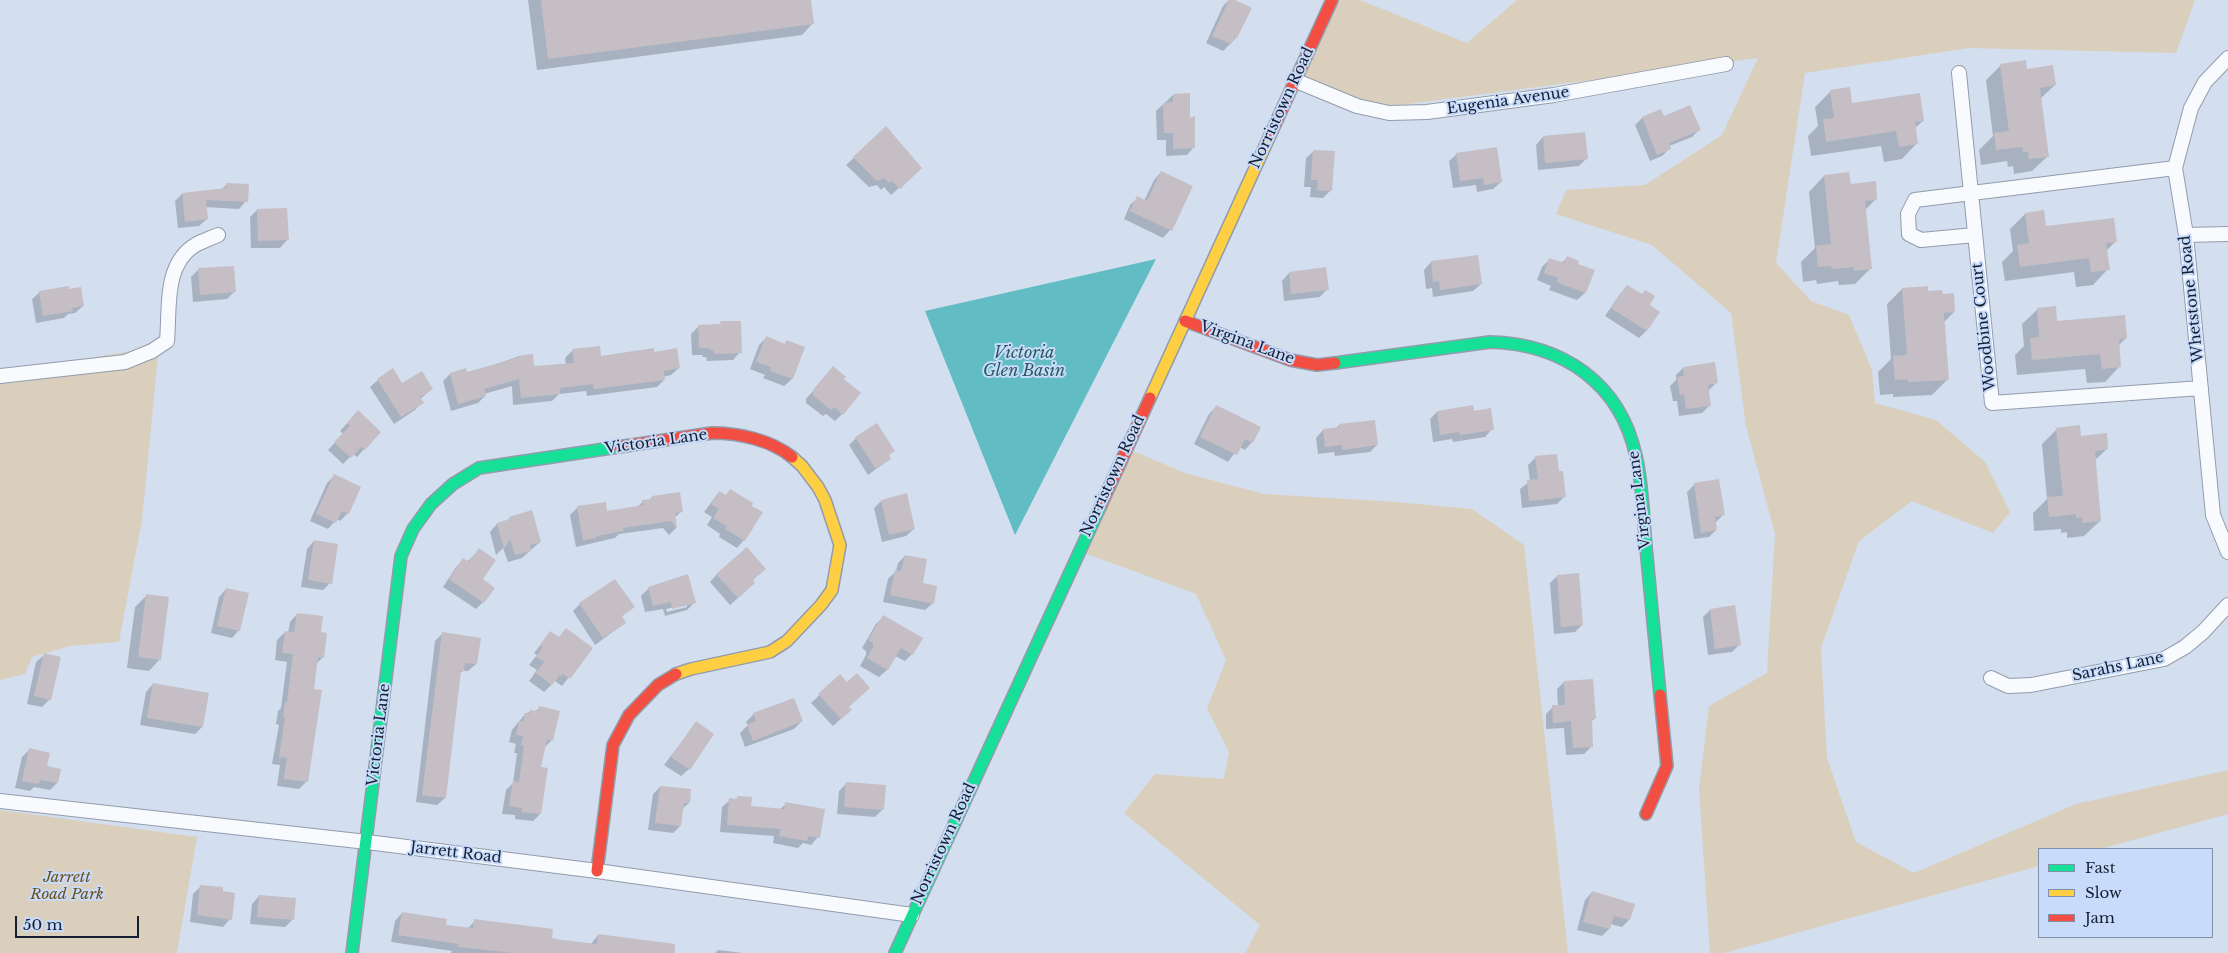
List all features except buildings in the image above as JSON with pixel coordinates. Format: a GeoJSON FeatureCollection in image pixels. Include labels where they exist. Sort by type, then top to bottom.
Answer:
{"type":"FeatureCollection","features":[{"type":"Feature","properties":{"kind":"street","name":"Norristown Road"},"geometry":{"type":"LineString","coordinates":[[895,953],[1332,0]]}},
{"type":"Feature","properties":{"kind":"street","name":"Whetstone Road"},"geometry":{"type":"LineString","coordinates":[[2228,58],[2205,82],[2191,108],[2175,168],[2186,235],[2214,515],[2228,552]]}},
{"type":"Feature","properties":{"kind":"street","name":"Eugenia Avenue"},"geometry":{"type":"LineString","coordinates":[[1294,80],[1357,106],[1389,113],[1427,112],[1554,95],[1726,64]]}},
{"type":"Feature","properties":{"kind":"street","name":"Woodbine Court"},"geometry":{"type":"LineString","coordinates":[[1959,73],[1992,403],[2201,388]]}},
{"type":"Feature","properties":{"kind":"street"},"geometry":{"type":"LineString","coordinates":[[1975,235],[1921,240],[1909,234],[1908,214],[1915,200],[2175,168]]}},
{"type":"Feature","properties":{"kind":"street"},"geometry":{"type":"LineString","coordinates":[[2186,235],[2228,234]]}},
{"type":"Feature","properties":{"kind":"street"},"geometry":{"type":"LineString","coordinates":[[0,376],[126,362],[152,351],[167,341],[170,285],[176,265],[195,245],[218,235]]}},
{"type":"Feature","properties":{"kind":"street","name":"Virgina Lane"},"geometry":{"type":"LineString","coordinates":[[1186,320],[1290,360],[1317,365],[1510,341],[1531,346],[1568,362],[1585,372],[1606,392],[1625,420],[1633,442],[1639,473],[1667,766],[1646,814]]}},
{"type":"Feature","properties":{"kind":"street","name":"Victoria Lane"},"geometry":{"type":"LineString","coordinates":[[352,953],[401,556],[408,536],[431,505],[455,483],[479,468],[712,433],[726,432],[758,440],[784,451],[802,466],[825,500],[840,545],[832,590],[799,630],[770,652],[690,669],[674,675],[658,685],[629,714],[613,745],[597,871]]}},
{"type":"Feature","properties":{"kind":"street","name":"Sarahs Lane"},"geometry":{"type":"LineString","coordinates":[[1991,678],[2008,686],[2031,685],[2164,659],[2185,647],[2203,632],[2228,605]]}},
{"type":"Feature","properties":{"kind":"street","name":"Jarrett Road"},"geometry":{"type":"LineString","coordinates":[[0,801],[367,842],[597,871],[912,915]]}},
{"type":"Feature","properties":{"kind":"green space"},"geometry":{"type":"Polygon","coordinates":[[[1332,0],[1360,0],[1467,43],[1517,0],[2195,0],[2176,53],[1969,48],[1805,73],[1776,263],[1811,301],[1849,315],[1872,370],[1875,403],[1936,420],[1985,462],[2010,512],[1993,533],[1912,501],[1859,541],[1821,648],[1827,758],[1856,842],[1914,873],[2076,804],[2228,770],[2228,814],[2104,848],[2038,848],[2038,866],[1724,953],[1710,953],[1699,789],[1709,706],[1767,673],[1775,534],[1746,426],[1731,313],[1652,245],[1556,214],[1566,190],[1645,185],[1722,135],[1758,58],[1370,109],[1298,72],[1332,0]]]}},
{"type":"Feature","properties":{"kind":"green space"},"geometry":{"type":"Polygon","coordinates":[[[159,346],[142,520],[119,642],[70,646],[32,657],[25,674],[0,680],[0,374],[159,346]]]}},
{"type":"Feature","properties":{"kind":"green space"},"geometry":{"type":"Polygon","coordinates":[[[1126,448],[1185,473],[1264,494],[1396,502],[1472,509],[1524,545],[1568,953],[1245,953],[1260,925],[1124,813],[1155,774],[1224,779],[1229,752],[1207,708],[1226,660],[1196,594],[1079,551],[1126,448]]]}},
{"type":"Feature","properties":{"kind":"green space","name":"Jarrett Road Park"},"geometry":{"type":"Polygon","coordinates":[[[0,810],[197,837],[177,953],[0,953],[0,810]]]}},
{"type":"Feature","properties":{"kind":"water","name":"Victoria Glen Basin"},"geometry":{"type":"Polygon","coordinates":[[[1156,259],[1015,535],[925,311],[1156,259]]]}},
{"type":"Feature","properties":{"kind":"traffic: fast"},"geometry":{"type":"LineString","coordinates":[[1335,363],[1490,342],[1517,344],[1541,350],[1564,360],[1584,372],[1602,388],[1617,408],[1628,430],[1636,456],[1641,490],[1660,695]]}},
{"type":"Feature","properties":{"kind":"traffic: fast"},"geometry":{"type":"LineString","coordinates":[[352,953],[401,556],[413,529],[431,504],[453,484],[479,468],[618,447]]}},
{"type":"Feature","properties":{"kind":"traffic: fast"},"geometry":{"type":"LineString","coordinates":[[895,953],[1101,505]]}},
{"type":"Feature","properties":{"kind":"traffic: slow"},"geometry":{"type":"LineString","coordinates":[[1150,398],[1272,131]]}},
{"type":"Feature","properties":{"kind":"traffic: slow"},"geometry":{"type":"LineString","coordinates":[[676,674],[770,652],[787,641],[821,605],[832,590],[840,545],[825,500],[818,487],[802,466],[792,457]]}},
{"type":"Feature","properties":{"kind":"traffic: jam"},"geometry":{"type":"LineString","coordinates":[[1272,131],[1332,0]]}},
{"type":"Feature","properties":{"kind":"traffic: jam"},"geometry":{"type":"LineString","coordinates":[[1185,321],[1290,360],[1317,365],[1335,363]]}},
{"type":"Feature","properties":{"kind":"traffic: jam"},"geometry":{"type":"LineString","coordinates":[[1101,505],[1150,398]]}},
{"type":"Feature","properties":{"kind":"traffic: jam"},"geometry":{"type":"LineString","coordinates":[[618,447],[722,433],[744,436],[765,442],[792,457]]}},
{"type":"Feature","properties":{"kind":"traffic: jam"},"geometry":{"type":"LineString","coordinates":[[597,871],[613,745],[629,715],[658,685],[676,674]]}},
{"type":"Feature","properties":{"kind":"traffic: jam"},"geometry":{"type":"LineString","coordinates":[[1646,814],[1667,766],[1660,695]]}}]}
